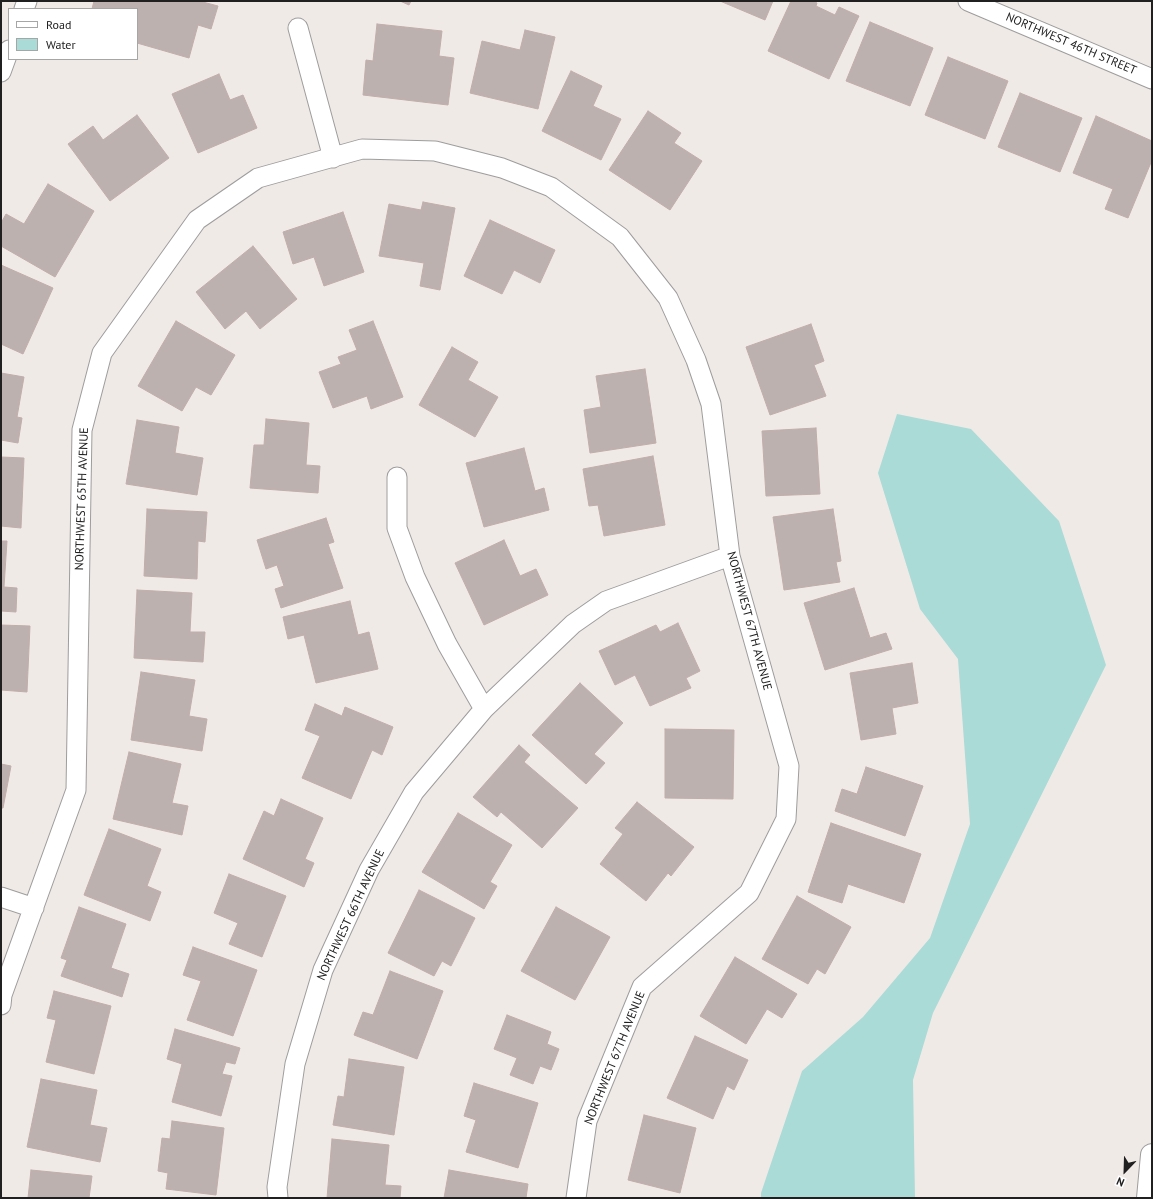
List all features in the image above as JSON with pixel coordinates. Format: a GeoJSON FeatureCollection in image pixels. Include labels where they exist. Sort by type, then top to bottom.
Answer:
{"type":"FeatureCollection","features":[{"type":"Feature","properties":{"kind":"street","name":"NORTHWEST 46TH STREET"},"geometry":{"type":"LineString","coordinates":[[968,1],[1152,79]]}},
{"type":"Feature","properties":{"kind":"street"},"geometry":{"type":"LineString","coordinates":[[298,28],[334,158]]}},
{"type":"Feature","properties":{"kind":"street"},"geometry":{"type":"LineString","coordinates":[[1,72],[8,53]]}},
{"type":"Feature","properties":{"kind":"street","name":"NORTHWEST 67TH AVENUE"},"geometry":{"type":"LineString","coordinates":[[334,158],[362,149],[435,151],[502,168],[551,187],[620,237],[668,298],[696,360],[711,404],[730,556],[789,766],[786,819],[749,893],[642,987],[587,1121],[576,1198]]}},
{"type":"Feature","properties":{"kind":"street","name":"NORTHWEST 65TH AVENUE"},"geometry":{"type":"LineString","coordinates":[[1,1005],[2,995],[76,790],[82,430],[102,354],[197,220],[258,178],[334,158]]}},
{"type":"Feature","properties":{"kind":"street"},"geometry":{"type":"LineString","coordinates":[[397,477],[396,528],[415,577],[447,644],[484,709]]}},
{"type":"Feature","properties":{"kind":"street","name":"NORTHWEST 66TH AVENUE"},"geometry":{"type":"LineString","coordinates":[[278,1198],[277,1187],[294,1064],[323,970],[369,870],[414,792],[484,709],[573,624],[606,601],[730,556]]}},
{"type":"Feature","properties":{"kind":"street"},"geometry":{"type":"LineString","coordinates":[[1,897],[34,908]]}},
{"type":"Feature","properties":{"kind":"street"},"geometry":{"type":"LineString","coordinates":[[1148,1198],[1152,1155]]}},
{"type":"Feature","properties":{"kind":"water"},"geometry":{"type":"Polygon","coordinates":[[[897,414],[971,429],[1059,521],[1106,665],[933,1013],[913,1080],[915,1198],[761,1198],[761,1193],[802,1071],[863,1017],[930,938],[970,824],[958,659],[920,609],[878,473],[897,414]]]}},
{"type":"Feature","properties":{"kind":"building"},"geometry":{"type":"Polygon","coordinates":[[[94,1],[199,1],[218,6],[211,29],[198,25],[189,58],[138,43],[138,8],[92,8],[94,1]]]}},
{"type":"Feature","properties":{"kind":"building"},"geometry":{"type":"Polygon","coordinates":[[[400,1],[411,1],[409,5],[400,1]]]}},
{"type":"Feature","properties":{"kind":"building"},"geometry":{"type":"Polygon","coordinates":[[[720,1],[773,1],[765,20],[720,1]]]}},
{"type":"Feature","properties":{"kind":"building"},"geometry":{"type":"Polygon","coordinates":[[[791,1],[813,1],[817,3],[816,6],[835,15],[839,7],[859,16],[829,79],[768,51],[791,1]]]}},
{"type":"Feature","properties":{"kind":"building"},"geometry":{"type":"Polygon","coordinates":[[[870,22],[933,48],[910,106],[846,81],[870,22]]]}},
{"type":"Feature","properties":{"kind":"building"},"geometry":{"type":"Polygon","coordinates":[[[377,24],[442,31],[439,56],[454,58],[448,105],[363,95],[366,60],[373,61],[377,24]]]}},
{"type":"Feature","properties":{"kind":"building"},"geometry":{"type":"Polygon","coordinates":[[[525,30],[555,37],[538,109],[470,93],[482,41],[520,50],[525,30]]]}},
{"type":"Feature","properties":{"kind":"building"},"geometry":{"type":"Polygon","coordinates":[[[948,57],[1008,81],[985,139],[925,115],[948,57]]]}},
{"type":"Feature","properties":{"kind":"building"},"geometry":{"type":"Polygon","coordinates":[[[571,71],[602,86],[593,106],[621,119],[601,160],[542,131],[571,71]]]}},
{"type":"Feature","properties":{"kind":"building"},"geometry":{"type":"Polygon","coordinates":[[[219,74],[230,100],[243,95],[257,128],[198,153],[172,94],[219,74]]]}},
{"type":"Feature","properties":{"kind":"building"},"geometry":{"type":"Polygon","coordinates":[[[1020,93],[1082,118],[1060,172],[998,147],[1020,93]]]}},
{"type":"Feature","properties":{"kind":"building"},"geometry":{"type":"Polygon","coordinates":[[[648,111],[681,133],[674,143],[702,161],[670,210],[609,170],[648,111]]]}},
{"type":"Feature","properties":{"kind":"building"},"geometry":{"type":"Polygon","coordinates":[[[137,115],[169,158],[110,201],[68,144],[93,126],[103,140],[137,115]]]}},
{"type":"Feature","properties":{"kind":"building"},"geometry":{"type":"Polygon","coordinates":[[[1096,116],[1152,141],[1152,160],[1128,218],[1105,209],[1113,189],[1073,173],[1096,116]]]}},
{"type":"Feature","properties":{"kind":"building"},"geometry":{"type":"Polygon","coordinates":[[[48,184],[94,211],[55,277],[1,246],[1,223],[6,214],[24,224],[48,184]]]}},
{"type":"Feature","properties":{"kind":"building"},"geometry":{"type":"Polygon","coordinates":[[[423,202],[455,208],[440,290],[420,286],[424,263],[379,256],[389,204],[421,210],[423,202]]]}},
{"type":"Feature","properties":{"kind":"building"},"geometry":{"type":"Polygon","coordinates":[[[343,212],[364,272],[324,286],[314,257],[293,264],[283,232],[343,212]]]}},
{"type":"Feature","properties":{"kind":"building"},"geometry":{"type":"Polygon","coordinates":[[[490,220],[555,250],[540,283],[514,270],[502,294],[464,276],[490,220]]]}},
{"type":"Feature","properties":{"kind":"building"},"geometry":{"type":"Polygon","coordinates":[[[253,246],[297,299],[260,329],[246,311],[225,329],[196,292],[253,246]]]}},
{"type":"Feature","properties":{"kind":"building"},"geometry":{"type":"Polygon","coordinates":[[[1,265],[53,288],[23,354],[1,344],[1,265]]]}},
{"type":"Feature","properties":{"kind":"building"},"geometry":{"type":"Polygon","coordinates":[[[176,321],[235,355],[211,395],[196,387],[182,411],[138,386],[176,321]]]}},
{"type":"Feature","properties":{"kind":"building"},"geometry":{"type":"Polygon","coordinates":[[[373,321],[403,397],[371,409],[367,396],[333,408],[319,372],[341,364],[338,357],[357,350],[349,330],[373,321]]]}},
{"type":"Feature","properties":{"kind":"building"},"geometry":{"type":"Polygon","coordinates":[[[811,324],[824,361],[814,365],[826,396],[770,415],[746,347],[811,324]]]}},
{"type":"Feature","properties":{"kind":"building"},"geometry":{"type":"Polygon","coordinates":[[[452,347],[478,362],[468,380],[498,397],[475,437],[419,405],[452,347]]]}},
{"type":"Feature","properties":{"kind":"building"},"geometry":{"type":"Polygon","coordinates":[[[645,369],[656,443],[590,453],[584,410],[601,407],[596,376],[645,369]]]}},
{"type":"Feature","properties":{"kind":"building"},"geometry":{"type":"Polygon","coordinates":[[[1,373],[24,377],[17,417],[22,418],[18,443],[1,440],[1,373]]]}},
{"type":"Feature","properties":{"kind":"building"},"geometry":{"type":"Polygon","coordinates":[[[266,419],[309,423],[306,465],[320,466],[318,493],[250,488],[254,445],[264,445],[266,419]]]}},
{"type":"Feature","properties":{"kind":"building"},"geometry":{"type":"Polygon","coordinates":[[[137,420],[179,427],[175,453],[203,458],[197,495],[126,484],[137,420]]]}},
{"type":"Feature","properties":{"kind":"building"},"geometry":{"type":"Polygon","coordinates":[[[816,428],[820,494],[766,496],[762,431],[816,428]]]}},
{"type":"Feature","properties":{"kind":"building"},"geometry":{"type":"Polygon","coordinates":[[[524,448],[535,491],[544,488],[549,510],[484,527],[466,463],[524,448]]]}},
{"type":"Feature","properties":{"kind":"building"},"geometry":{"type":"Polygon","coordinates":[[[653,456],[665,525],[604,536],[598,505],[589,506],[583,469],[653,456]]]}},
{"type":"Feature","properties":{"kind":"building"},"geometry":{"type":"Polygon","coordinates":[[[1,457],[24,458],[21,528],[1,526],[1,457]]]}},
{"type":"Feature","properties":{"kind":"building"},"geometry":{"type":"Polygon","coordinates":[[[147,509],[207,512],[205,542],[198,541],[197,579],[144,576],[147,509]]]}},
{"type":"Feature","properties":{"kind":"building"},"geometry":{"type":"Polygon","coordinates":[[[833,509],[841,561],[836,562],[840,582],[784,590],[773,517],[833,509]]]}},
{"type":"Feature","properties":{"kind":"building"},"geometry":{"type":"Polygon","coordinates":[[[326,518],[334,542],[328,544],[343,588],[281,608],[275,589],[284,586],[277,565],[266,569],[257,540],[326,518]]]}},
{"type":"Feature","properties":{"kind":"building"},"geometry":{"type":"Polygon","coordinates":[[[504,540],[520,576],[536,569],[548,595],[484,625],[455,563],[504,540]]]}},
{"type":"Feature","properties":{"kind":"building"},"geometry":{"type":"Polygon","coordinates":[[[1,541],[7,541],[4,587],[17,588],[16,612],[1,611],[1,541]]]}},
{"type":"Feature","properties":{"kind":"building"},"geometry":{"type":"Polygon","coordinates":[[[854,588],[870,638],[886,633],[892,649],[825,670],[804,603],[854,588]]]}},
{"type":"Feature","properties":{"kind":"building"},"geometry":{"type":"Polygon","coordinates":[[[137,590],[192,593],[190,632],[205,632],[203,662],[134,658],[137,590]]]}},
{"type":"Feature","properties":{"kind":"building"},"geometry":{"type":"Polygon","coordinates":[[[350,601],[358,635],[369,632],[378,669],[316,683],[304,635],[288,639],[283,617],[350,601]]]}},
{"type":"Feature","properties":{"kind":"building"},"geometry":{"type":"Polygon","coordinates":[[[678,623],[700,671],[686,678],[691,688],[650,706],[635,675],[615,685],[599,651],[656,625],[660,632],[678,623]]]}},
{"type":"Feature","properties":{"kind":"building"},"geometry":{"type":"Polygon","coordinates":[[[1,625],[30,626],[27,692],[1,690],[1,625]]]}},
{"type":"Feature","properties":{"kind":"building"},"geometry":{"type":"Polygon","coordinates":[[[912,663],[918,703],[892,708],[896,734],[861,740],[850,673],[912,663]]]}},
{"type":"Feature","properties":{"kind":"building"},"geometry":{"type":"Polygon","coordinates":[[[141,672],[195,680],[189,716],[207,719],[202,751],[131,740],[141,672]]]}},
{"type":"Feature","properties":{"kind":"building"},"geometry":{"type":"Polygon","coordinates":[[[580,683],[623,723],[594,754],[605,763],[586,784],[532,735],[580,683]]]}},
{"type":"Feature","properties":{"kind":"building"},"geometry":{"type":"Polygon","coordinates":[[[315,704],[342,716],[345,707],[393,727],[382,755],[372,750],[351,799],[302,778],[320,736],[305,730],[315,704]]]}},
{"type":"Feature","properties":{"kind":"building"},"geometry":{"type":"Polygon","coordinates":[[[665,729],[734,730],[733,799],[665,798],[665,729]]]}},
{"type":"Feature","properties":{"kind":"building"},"geometry":{"type":"Polygon","coordinates":[[[519,745],[530,755],[524,762],[578,808],[542,848],[501,812],[497,817],[473,797],[519,745]]]}},
{"type":"Feature","properties":{"kind":"building"},"geometry":{"type":"Polygon","coordinates":[[[129,752],[181,764],[172,803],[188,806],[182,835],[113,819],[129,752]]]}},
{"type":"Feature","properties":{"kind":"building"},"geometry":{"type":"Polygon","coordinates":[[[1,764],[11,766],[3,808],[1,808],[1,764]]]}},
{"type":"Feature","properties":{"kind":"building"},"geometry":{"type":"Polygon","coordinates":[[[866,767],[923,786],[905,836],[835,811],[842,789],[857,794],[866,767]]]}},
{"type":"Feature","properties":{"kind":"building"},"geometry":{"type":"Polygon","coordinates":[[[281,799],[323,818],[305,859],[314,863],[304,887],[243,859],[264,811],[274,816],[281,799]]]}},
{"type":"Feature","properties":{"kind":"building"},"geometry":{"type":"Polygon","coordinates":[[[637,802],[694,847],[671,876],[668,873],[646,901],[600,864],[623,834],[615,828],[637,802]]]}},
{"type":"Feature","properties":{"kind":"building"},"geometry":{"type":"Polygon","coordinates":[[[458,813],[512,845],[490,882],[497,886],[484,909],[422,872],[458,813]]]}},
{"type":"Feature","properties":{"kind":"building"},"geometry":{"type":"Polygon","coordinates":[[[831,823],[921,854],[904,903],[848,884],[842,903],[808,892],[831,823]]]}},
{"type":"Feature","properties":{"kind":"building"},"geometry":{"type":"Polygon","coordinates":[[[109,829],[161,849],[147,886],[161,892],[150,921],[84,895],[109,829]]]}},
{"type":"Feature","properties":{"kind":"building"},"geometry":{"type":"Polygon","coordinates":[[[229,874],[286,896],[262,957],[229,944],[238,923],[214,913],[229,874]]]}},
{"type":"Feature","properties":{"kind":"building"},"geometry":{"type":"Polygon","coordinates":[[[419,890],[475,918],[451,966],[442,961],[434,976],[388,953],[419,890]]]}},
{"type":"Feature","properties":{"kind":"building"},"geometry":{"type":"Polygon","coordinates":[[[797,896],[851,927],[825,974],[817,969],[808,984],[762,959],[797,896]]]}},
{"type":"Feature","properties":{"kind":"building"},"geometry":{"type":"Polygon","coordinates":[[[79,907],[126,924],[111,968],[129,974],[122,997],[61,976],[67,960],[61,958],[79,907]]]}},
{"type":"Feature","properties":{"kind":"building"},"geometry":{"type":"Polygon","coordinates":[[[556,907],[610,937],[575,1000],[521,971],[556,907]]]}},
{"type":"Feature","properties":{"kind":"building"},"geometry":{"type":"Polygon","coordinates":[[[193,947],[257,970],[233,1036],[187,1020],[201,981],[183,975],[193,947]]]}},
{"type":"Feature","properties":{"kind":"building"},"geometry":{"type":"Polygon","coordinates":[[[735,957],[797,994],[782,1018],[767,1009],[746,1044],[700,1016],[735,957]]]}},
{"type":"Feature","properties":{"kind":"building"},"geometry":{"type":"Polygon","coordinates":[[[390,971],[443,991],[417,1059],[354,1035],[363,1012],[373,1015],[390,971]]]}},
{"type":"Feature","properties":{"kind":"building"},"geometry":{"type":"Polygon","coordinates":[[[54,991],[111,1006],[94,1074],[46,1062],[56,1020],[47,1018],[54,991]]]}},
{"type":"Feature","properties":{"kind":"building"},"geometry":{"type":"Polygon","coordinates":[[[507,1015],[551,1032],[547,1044],[559,1049],[551,1070],[540,1066],[533,1084],[510,1075],[517,1058],[494,1049],[507,1015]]]}},
{"type":"Feature","properties":{"kind":"building"},"geometry":{"type":"Polygon","coordinates":[[[175,1029],[240,1048],[235,1064],[226,1062],[222,1074],[232,1076],[221,1116],[172,1102],[182,1064],[167,1059],[175,1029]]]}},
{"type":"Feature","properties":{"kind":"building"},"geometry":{"type":"Polygon","coordinates":[[[695,1036],[748,1060],[734,1090],[727,1086],[713,1119],[667,1098],[695,1036]]]}},
{"type":"Feature","properties":{"kind":"building"},"geometry":{"type":"Polygon","coordinates":[[[349,1059],[404,1067],[394,1135],[333,1125],[338,1096],[344,1097],[349,1059]]]}},
{"type":"Feature","properties":{"kind":"building"},"geometry":{"type":"Polygon","coordinates":[[[41,1079],[97,1090],[90,1125],[107,1128],[100,1162],[27,1147],[41,1079]]]}},
{"type":"Feature","properties":{"kind":"building"},"geometry":{"type":"Polygon","coordinates":[[[474,1083],[538,1103],[518,1168],[466,1152],[476,1120],[464,1116],[474,1083]]]}},
{"type":"Feature","properties":{"kind":"building"},"geometry":{"type":"Polygon","coordinates":[[[644,1115],[696,1128],[680,1193],[628,1180],[644,1115]]]}},
{"type":"Feature","properties":{"kind":"building"},"geometry":{"type":"Polygon","coordinates":[[[172,1121],[224,1128],[216,1195],[166,1189],[168,1173],[158,1171],[162,1138],[170,1139],[172,1121]]]}},
{"type":"Feature","properties":{"kind":"building"},"geometry":{"type":"Polygon","coordinates":[[[332,1139],[389,1145],[385,1185],[401,1186],[400,1198],[327,1198],[332,1139]]]}},
{"type":"Feature","properties":{"kind":"building"},"geometry":{"type":"Polygon","coordinates":[[[31,1170],[92,1176],[89,1198],[28,1198],[31,1170]]]}},
{"type":"Feature","properties":{"kind":"building"},"geometry":{"type":"Polygon","coordinates":[[[449,1170],[528,1184],[526,1198],[444,1198],[449,1170]]]}}]}
